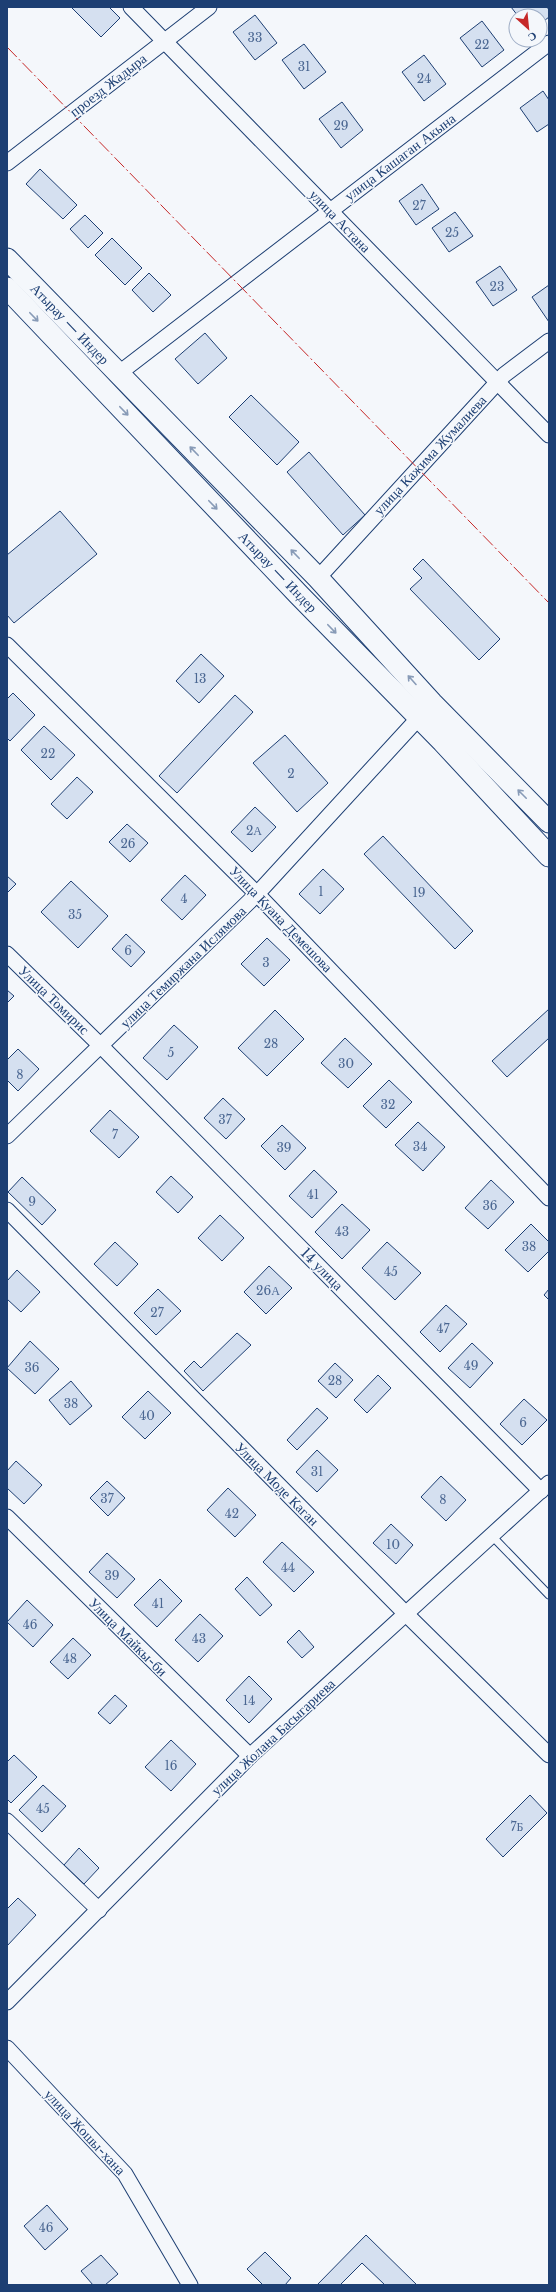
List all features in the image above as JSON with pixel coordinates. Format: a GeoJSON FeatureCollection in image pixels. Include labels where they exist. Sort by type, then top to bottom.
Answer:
{"type":"FeatureCollection","features":[{"type":"Feature","properties":{"kind":"main road","name":"Атырау — Индер"},"geometry":{"type":"LineString","coordinates":[[7,259],[318,578],[425,710],[549,856]]}},
{"type":"Feature","properties":{"kind":"main road","name":"Атырау — Индер"},"geometry":{"type":"LineString","coordinates":[[7,288],[425,710],[549,822]]}},
{"type":"Feature","properties":{"kind":"street","name":"улица Астана"},"geometry":{"type":"LineString","coordinates":[[131,7],[549,436]]}},
{"type":"Feature","properties":{"kind":"street","name":"проезд Жадыра"},"geometry":{"type":"LineString","coordinates":[[7,163],[209,7]]}},
{"type":"Feature","properties":{"kind":"street","name":"улица Кашаган Акына"},"geometry":{"type":"LineString","coordinates":[[118,374],[549,43]]}},
{"type":"Feature","properties":{"kind":"street","name":"улица Кажима Жумалиева"},"geometry":{"type":"LineString","coordinates":[[318,578],[504,375],[549,341]]}},
{"type":"Feature","properties":{"kind":"street","name":"Улица Куана Демешова"},"geometry":{"type":"LineString","coordinates":[[7,645],[258,894],[549,1198]]}},
{"type":"Feature","properties":{"kind":"street","name":"улица Темиржана Ислямова"},"geometry":{"type":"LineString","coordinates":[[7,1136],[258,894],[425,710]]}},
{"type":"Feature","properties":{"kind":"street","name":"Улица Томирис"},"geometry":{"type":"LineString","coordinates":[[7,954],[102,1046]]}},
{"type":"Feature","properties":{"kind":"street","name":"14 улица"},"geometry":{"type":"LineString","coordinates":[[102,1046],[545,1487]]}},
{"type":"Feature","properties":{"kind":"street","name":"Улица Моде Каган"},"geometry":{"type":"LineString","coordinates":[[7,1210],[406,1614],[549,1755]]}},
{"type":"Feature","properties":{"kind":"street","name":"улица Жолана Басыгариева"},"geometry":{"type":"LineString","coordinates":[[7,2002],[250,1756],[545,1487]]}},
{"type":"Feature","properties":{"kind":"street","name":"Улица Майкы-би"},"geometry":{"type":"LineString","coordinates":[[7,1518],[250,1756]]}},
{"type":"Feature","properties":{"kind":"street"},"geometry":{"type":"LineString","coordinates":[[7,1821],[99,1910]]}},
{"type":"Feature","properties":{"kind":"street","name":"улица Жошы-хана"},"geometry":{"type":"LineString","coordinates":[[7,2048],[125,2174],[190,2285]]}},
{"type":"Feature","properties":{"kind":"lane"},"geometry":{"type":"LineString","coordinates":[[492,1536],[549,1595]]}},
{"type":"Feature","properties":{"kind":"building"},"geometry":{"type":"Polygon","coordinates":[[[71,7],[109,7],[120,18],[101,37],[71,7]]]}},
{"type":"Feature","properties":{"kind":"building"},"geometry":{"type":"Polygon","coordinates":[[[511,7],[548,8],[512,8],[511,7]]]}},
{"type":"Feature","properties":{"kind":"building"},"geometry":{"type":"Polygon","coordinates":[[[255,15],[277,43],[255,60],[233,32],[255,15]]]}},
{"type":"Feature","properties":{"kind":"building"},"geometry":{"type":"Polygon","coordinates":[[[482,21],[504,50],[482,67],[460,38],[482,21]]]}},
{"type":"Feature","properties":{"kind":"building"},"geometry":{"type":"Polygon","coordinates":[[[304,44],[326,72],[304,89],[282,60],[304,44]]]}},
{"type":"Feature","properties":{"kind":"building"},"geometry":{"type":"Polygon","coordinates":[[[424,55],[446,84],[424,101],[402,72],[424,55]]]}},
{"type":"Feature","properties":{"kind":"building"},"geometry":{"type":"Polygon","coordinates":[[[543,91],[549,100],[549,124],[537,132],[520,108],[543,91]]]}},
{"type":"Feature","properties":{"kind":"building"},"geometry":{"type":"Polygon","coordinates":[[[342,102],[363,130],[341,148],[319,119],[342,102]]]}},
{"type":"Feature","properties":{"kind":"building"},"geometry":{"type":"Polygon","coordinates":[[[40,169],[77,205],[63,219],[26,184],[40,169]]]}},
{"type":"Feature","properties":{"kind":"building"},"geometry":{"type":"Polygon","coordinates":[[[422,184],[439,209],[416,225],[399,201],[422,184]]]}},
{"type":"Feature","properties":{"kind":"building"},"geometry":{"type":"Polygon","coordinates":[[[455,212],[473,236],[449,252],[432,228],[455,212]]]}},
{"type":"Feature","properties":{"kind":"building"},"geometry":{"type":"Polygon","coordinates":[[[85,215],[103,233],[88,248],[70,229],[85,215]]]}},
{"type":"Feature","properties":{"kind":"building"},"geometry":{"type":"Polygon","coordinates":[[[112,238],[142,268],[125,285],[95,255],[112,238]]]}},
{"type":"Feature","properties":{"kind":"building"},"geometry":{"type":"Polygon","coordinates":[[[500,266],[517,290],[493,306],[476,282],[500,266]]]}},
{"type":"Feature","properties":{"kind":"building"},"geometry":{"type":"Polygon","coordinates":[[[149,273],[171,295],[153,312],[132,290],[149,273]]]}},
{"type":"Feature","properties":{"kind":"building"},"geometry":{"type":"Polygon","coordinates":[[[549,285],[549,322],[532,297],[549,285]]]}},
{"type":"Feature","properties":{"kind":"building"},"geometry":{"type":"Polygon","coordinates":[[[205,333],[227,358],[198,384],[175,359],[205,333]]]}},
{"type":"Feature","properties":{"kind":"building"},"geometry":{"type":"Polygon","coordinates":[[[251,395],[299,442],[277,465],[229,417],[251,395]]]}},
{"type":"Feature","properties":{"kind":"building"},"geometry":{"type":"Polygon","coordinates":[[[309,452],[365,515],[343,535],[287,472],[309,452]]]}},
{"type":"Feature","properties":{"kind":"building"},"geometry":{"type":"Polygon","coordinates":[[[60,511],[97,554],[14,623],[7,615],[7,555],[60,511]]]}},
{"type":"Feature","properties":{"kind":"building"},"geometry":{"type":"Polygon","coordinates":[[[423,559],[500,639],[479,660],[410,589],[422,578],[413,569],[423,559]]]}},
{"type":"Feature","properties":{"kind":"building"},"geometry":{"type":"Polygon","coordinates":[[[201,654],[224,676],[199,703],[176,681],[201,654]]]}},
{"type":"Feature","properties":{"kind":"building"},"geometry":{"type":"Polygon","coordinates":[[[13,693],[35,715],[10,741],[7,738],[7,699],[13,693]]]}},
{"type":"Feature","properties":{"kind":"building"},"geometry":{"type":"Polygon","coordinates":[[[235,695],[253,712],[177,793],[159,776],[235,695]]]}},
{"type":"Feature","properties":{"kind":"building"},"geometry":{"type":"Polygon","coordinates":[[[44,726],[75,755],[51,780],[21,750],[44,726]]]}},
{"type":"Feature","properties":{"kind":"building"},"geometry":{"type":"Polygon","coordinates":[[[285,735],[328,783],[297,812],[253,763],[285,735]]]}},
{"type":"Feature","properties":{"kind":"building"},"geometry":{"type":"Polygon","coordinates":[[[77,777],[93,792],[67,819],[51,804],[77,777]]]}},
{"type":"Feature","properties":{"kind":"building"},"geometry":{"type":"Polygon","coordinates":[[[255,807],[276,827],[252,852],[231,832],[255,807]]]}},
{"type":"Feature","properties":{"kind":"building"},"geometry":{"type":"Polygon","coordinates":[[[127,824],[148,843],[130,862],[109,842],[127,824]]]}},
{"type":"Feature","properties":{"kind":"building"},"geometry":{"type":"Polygon","coordinates":[[[383,836],[473,931],[455,949],[364,854],[383,836]]]}},
{"type":"Feature","properties":{"kind":"building"},"geometry":{"type":"Polygon","coordinates":[[[323,869],[344,889],[320,914],[299,894],[323,869]]]}},
{"type":"Feature","properties":{"kind":"building"},"geometry":{"type":"Polygon","coordinates":[[[185,875],[206,895],[182,920],[161,900],[185,875]]]}},
{"type":"Feature","properties":{"kind":"building"},"geometry":{"type":"Polygon","coordinates":[[[7,876],[16,884],[7,893],[7,876]]]}},
{"type":"Feature","properties":{"kind":"building"},"geometry":{"type":"Polygon","coordinates":[[[71,881],[108,916],[78,948],[41,912],[71,881]]]}},
{"type":"Feature","properties":{"kind":"building"},"geometry":{"type":"Polygon","coordinates":[[[126,934],[145,952],[131,967],[112,949],[126,934]]]}},
{"type":"Feature","properties":{"kind":"building"},"geometry":{"type":"Polygon","coordinates":[[[267,938],[290,960],[264,986],[241,964],[267,938]]]}},
{"type":"Feature","properties":{"kind":"building"},"geometry":{"type":"Polygon","coordinates":[[[7,990],[14,996],[7,1003],[7,990]]]}},
{"type":"Feature","properties":{"kind":"building"},"geometry":{"type":"Polygon","coordinates":[[[549,1009],[549,1038],[507,1077],[492,1061],[549,1009]]]}},
{"type":"Feature","properties":{"kind":"building"},"geometry":{"type":"Polygon","coordinates":[[[275,1010],[304,1039],[267,1076],[238,1048],[275,1010]]]}},
{"type":"Feature","properties":{"kind":"building"},"geometry":{"type":"Polygon","coordinates":[[[174,1025],[198,1047],[167,1080],[143,1058],[174,1025]]]}},
{"type":"Feature","properties":{"kind":"building"},"geometry":{"type":"Polygon","coordinates":[[[345,1038],[372,1064],[348,1088],[321,1063],[345,1038]]]}},
{"type":"Feature","properties":{"kind":"building"},"geometry":{"type":"Polygon","coordinates":[[[18,1049],[39,1069],[18,1091],[7,1080],[7,1060],[18,1049]]]}},
{"type":"Feature","properties":{"kind":"building"},"geometry":{"type":"Polygon","coordinates":[[[389,1080],[412,1102],[386,1128],[363,1106],[389,1080]]]}},
{"type":"Feature","properties":{"kind":"building"},"geometry":{"type":"Polygon","coordinates":[[[223,1098],[245,1119],[226,1139],[204,1118],[223,1098]]]}},
{"type":"Feature","properties":{"kind":"building"},"geometry":{"type":"Polygon","coordinates":[[[110,1110],[139,1137],[119,1158],[90,1131],[110,1110]]]}},
{"type":"Feature","properties":{"kind":"building"},"geometry":{"type":"Polygon","coordinates":[[[418,1122],[445,1147],[423,1171],[395,1145],[418,1122]]]}},
{"type":"Feature","properties":{"kind":"building"},"geometry":{"type":"Polygon","coordinates":[[[282,1125],[306,1148],[285,1170],[261,1146],[282,1125]]]}},
{"type":"Feature","properties":{"kind":"building"},"geometry":{"type":"Polygon","coordinates":[[[314,1170],[337,1192],[312,1218],[289,1196],[314,1170]]]}},
{"type":"Feature","properties":{"kind":"building"},"geometry":{"type":"Polygon","coordinates":[[[171,1176],[193,1197],[178,1213],[156,1192],[171,1176]]]}},
{"type":"Feature","properties":{"kind":"building"},"geometry":{"type":"Polygon","coordinates":[[[22,1177],[56,1210],[42,1225],[8,1192],[22,1177]]]}},
{"type":"Feature","properties":{"kind":"building"},"geometry":{"type":"Polygon","coordinates":[[[491,1180],[514,1202],[488,1229],[465,1208],[491,1180]]]}},
{"type":"Feature","properties":{"kind":"building"},"geometry":{"type":"Polygon","coordinates":[[[342,1204],[370,1230],[342,1259],[315,1232],[342,1204]]]}},
{"type":"Feature","properties":{"kind":"building"},"geometry":{"type":"Polygon","coordinates":[[[220,1215],[244,1238],[222,1261],[198,1238],[220,1215]]]}},
{"type":"Feature","properties":{"kind":"building"},"geometry":{"type":"Polygon","coordinates":[[[531,1224],[549,1242],[549,1251],[528,1272],[505,1250],[531,1224]]]}},
{"type":"Feature","properties":{"kind":"building"},"geometry":{"type":"Polygon","coordinates":[[[115,1242],[138,1264],[117,1286],[94,1264],[115,1242]]]}},
{"type":"Feature","properties":{"kind":"building"},"geometry":{"type":"Polygon","coordinates":[[[387,1242],[421,1273],[395,1300],[362,1268],[387,1242]]]}},
{"type":"Feature","properties":{"kind":"building"},"geometry":{"type":"Polygon","coordinates":[[[269,1266],[292,1288],[266,1314],[244,1292],[269,1266]]]}},
{"type":"Feature","properties":{"kind":"building"},"geometry":{"type":"Polygon","coordinates":[[[17,1270],[40,1292],[21,1312],[7,1299],[7,1281],[17,1270]]]}},
{"type":"Feature","properties":{"kind":"building"},"geometry":{"type":"Polygon","coordinates":[[[158,1289],[181,1311],[156,1335],[134,1313],[158,1289]]]}},
{"type":"Feature","properties":{"kind":"building"},"geometry":{"type":"Polygon","coordinates":[[[549,1289],[549,1300],[544,1295],[549,1289]]]}},
{"type":"Feature","properties":{"kind":"building"},"geometry":{"type":"Polygon","coordinates":[[[446,1305],[467,1324],[440,1352],[420,1332],[446,1305]]]}},
{"type":"Feature","properties":{"kind":"building"},"geometry":{"type":"Polygon","coordinates":[[[237,1333],[251,1345],[203,1391],[184,1371],[194,1361],[201,1368],[237,1333]]]}},
{"type":"Feature","properties":{"kind":"building"},"geometry":{"type":"Polygon","coordinates":[[[30,1341],[59,1369],[35,1394],[7,1368],[30,1341]]]}},
{"type":"Feature","properties":{"kind":"building"},"geometry":{"type":"Polygon","coordinates":[[[472,1343],[493,1363],[470,1388],[448,1368],[472,1343]]]}},
{"type":"Feature","properties":{"kind":"building"},"geometry":{"type":"Polygon","coordinates":[[[335,1363],[353,1380],[336,1398],[318,1381],[335,1363]]]}},
{"type":"Feature","properties":{"kind":"building"},"geometry":{"type":"Polygon","coordinates":[[[378,1375],[391,1388],[367,1413],[354,1400],[378,1375]]]}},
{"type":"Feature","properties":{"kind":"building"},"geometry":{"type":"Polygon","coordinates":[[[71,1381],[92,1406],[70,1425],[49,1400],[71,1381]]]}},
{"type":"Feature","properties":{"kind":"building"},"geometry":{"type":"Polygon","coordinates":[[[148,1391],[171,1413],[145,1439],[122,1417],[148,1391]]]}},
{"type":"Feature","properties":{"kind":"building"},"geometry":{"type":"Polygon","coordinates":[[[524,1399],[547,1420],[522,1445],[500,1424],[524,1399]]]}},
{"type":"Feature","properties":{"kind":"building"},"geometry":{"type":"Polygon","coordinates":[[[317,1408],[328,1418],[297,1450],[287,1440],[317,1408]]]}},
{"type":"Feature","properties":{"kind":"building"},"geometry":{"type":"Polygon","coordinates":[[[317,1450],[338,1470],[317,1492],[296,1472],[317,1450]]]}},
{"type":"Feature","properties":{"kind":"building"},"geometry":{"type":"Polygon","coordinates":[[[16,1461],[42,1485],[24,1504],[7,1488],[7,1471],[16,1461]]]}},
{"type":"Feature","properties":{"kind":"building"},"geometry":{"type":"Polygon","coordinates":[[[441,1476],[466,1500],[446,1521],[421,1497],[441,1476]]]}},
{"type":"Feature","properties":{"kind":"building"},"geometry":{"type":"Polygon","coordinates":[[[107,1481],[125,1498],[108,1516],[90,1498],[107,1481]]]}},
{"type":"Feature","properties":{"kind":"building"},"geometry":{"type":"Polygon","coordinates":[[[228,1488],[256,1515],[235,1537],[207,1510],[228,1488]]]}},
{"type":"Feature","properties":{"kind":"building"},"geometry":{"type":"Polygon","coordinates":[[[391,1524],[413,1545],[396,1564],[373,1543],[391,1524]]]}},
{"type":"Feature","properties":{"kind":"building"},"geometry":{"type":"Polygon","coordinates":[[[282,1542],[314,1572],[294,1592],[263,1562],[282,1542]]]}},
{"type":"Feature","properties":{"kind":"building"},"geometry":{"type":"Polygon","coordinates":[[[107,1553],[135,1579],[117,1598],[89,1572],[107,1553]]]}},
{"type":"Feature","properties":{"kind":"building"},"geometry":{"type":"Polygon","coordinates":[[[247,1577],[272,1605],[260,1616],[235,1589],[247,1577]]]}},
{"type":"Feature","properties":{"kind":"building"},"geometry":{"type":"Polygon","coordinates":[[[160,1579],[182,1601],[157,1627],[134,1605],[160,1579]]]}},
{"type":"Feature","properties":{"kind":"building"},"geometry":{"type":"Polygon","coordinates":[[[27,1600],[53,1625],[33,1647],[7,1622],[27,1600]]]}},
{"type":"Feature","properties":{"kind":"building"},"geometry":{"type":"Polygon","coordinates":[[[200,1614],[223,1636],[198,1662],[175,1640],[200,1614]]]}},
{"type":"Feature","properties":{"kind":"building"},"geometry":{"type":"Polygon","coordinates":[[[299,1630],[314,1647],[302,1658],[287,1642],[299,1630]]]}},
{"type":"Feature","properties":{"kind":"building"},"geometry":{"type":"Polygon","coordinates":[[[73,1638],[91,1655],[68,1679],[50,1662],[73,1638]]]}},
{"type":"Feature","properties":{"kind":"building"},"geometry":{"type":"Polygon","coordinates":[[[249,1676],[272,1699],[249,1723],[226,1700],[249,1676]]]}},
{"type":"Feature","properties":{"kind":"building"},"geometry":{"type":"Polygon","coordinates":[[[115,1695],[127,1706],[110,1724],[98,1713],[115,1695]]]}},
{"type":"Feature","properties":{"kind":"building"},"geometry":{"type":"Polygon","coordinates":[[[171,1740],[196,1764],[171,1791],[145,1767],[171,1740]]]}},
{"type":"Feature","properties":{"kind":"building"},"geometry":{"type":"Polygon","coordinates":[[[14,1755],[37,1777],[11,1803],[7,1799],[7,1762],[14,1755]]]}},
{"type":"Feature","properties":{"kind":"building"},"geometry":{"type":"Polygon","coordinates":[[[43,1785],[66,1806],[42,1832],[19,1810],[43,1785]]]}},
{"type":"Feature","properties":{"kind":"building"},"geometry":{"type":"Polygon","coordinates":[[[530,1795],[547,1813],[503,1857],[486,1839],[530,1795]]]}},
{"type":"Feature","properties":{"kind":"building"},"geometry":{"type":"Polygon","coordinates":[[[79,1848],[99,1868],[84,1884],[64,1865],[79,1848]]]}},
{"type":"Feature","properties":{"kind":"building"},"geometry":{"type":"Polygon","coordinates":[[[18,1898],[36,1915],[7,1946],[7,1909],[18,1898]]]}},
{"type":"Feature","properties":{"kind":"building"},"geometry":{"type":"Polygon","coordinates":[[[47,2205],[68,2229],[45,2250],[24,2226],[47,2205]]]}},
{"type":"Feature","properties":{"kind":"building"},"geometry":{"type":"Polygon","coordinates":[[[366,2235],[417,2285],[385,2285],[362,2263],[340,2285],[317,2285],[366,2235]]]}},
{"type":"Feature","properties":{"kind":"building"},"geometry":{"type":"Polygon","coordinates":[[[265,2252],[291,2278],[285,2285],[263,2285],[247,2269],[265,2252]]]}},
{"type":"Feature","properties":{"kind":"building"},"geometry":{"type":"Polygon","coordinates":[[[101,2255],[118,2274],[105,2285],[93,2285],[81,2271],[101,2255]]]}},
{"type":"Feature","properties":{"kind":"power"},"geometry":{"type":"LineString","coordinates":[[7,47],[549,603]]}}]}
